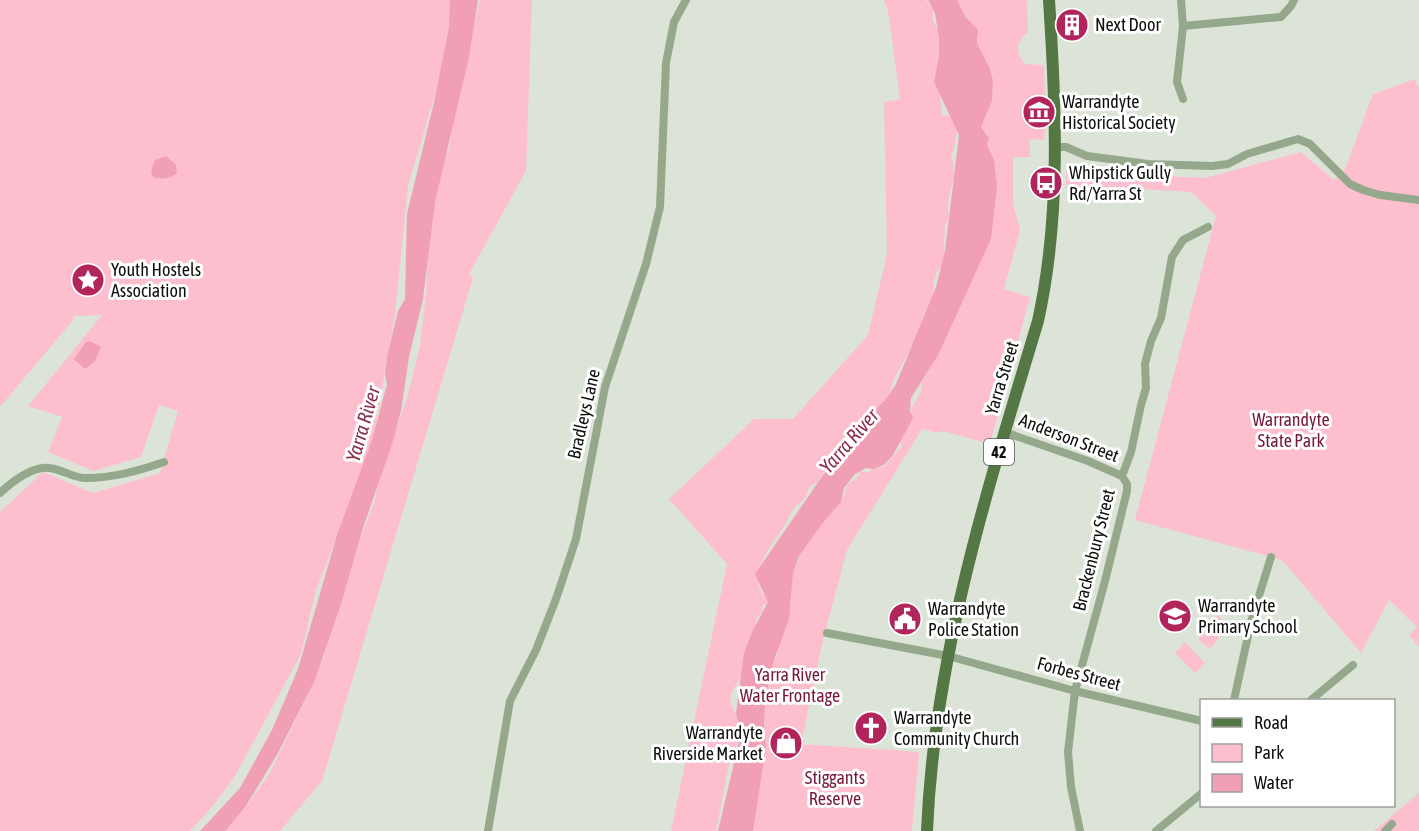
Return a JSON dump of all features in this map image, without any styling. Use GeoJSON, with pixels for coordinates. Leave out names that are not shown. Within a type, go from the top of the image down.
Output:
{"type":"FeatureCollection","features":[{"type":"Feature","properties":{"kind":"main road","name":"Yarra Street"},"geometry":{"type":"LineString","coordinates":[[927,831],[937,732],[948,656],[978,528],[1038,321],[1045,288],[1050,252],[1054,147],[1048,0]]}},
{"type":"Feature","properties":{"kind":"street","name":"Bradleys Lane"},"geometry":{"type":"LineString","coordinates":[[488,831],[510,700],[536,650],[576,539],[605,387],[646,264],[660,207],[666,63],[674,21],[686,0]]}},
{"type":"Feature","properties":{"kind":"street"},"geometry":{"type":"LineString","coordinates":[[1181,0],[1183,27],[1177,82],[1183,99]]}},
{"type":"Feature","properties":{"kind":"street"},"geometry":{"type":"LineString","coordinates":[[1183,27],[1281,17],[1294,0]]}},
{"type":"Feature","properties":{"kind":"street"},"geometry":{"type":"LineString","coordinates":[[1054,147],[1066,147],[1088,156],[1148,164],[1212,166],[1228,164],[1247,154],[1298,139],[1310,144],[1350,184],[1380,195],[1419,200]]}},
{"type":"Feature","properties":{"kind":"street","name":"Brackenbury Street"},"geometry":{"type":"LineString","coordinates":[[1080,831],[1071,787],[1068,752],[1075,691],[1127,490],[1127,484],[1122,476],[1131,452],[1146,388],[1145,364],[1151,341],[1161,318],[1172,257],[1183,240],[1208,227]]}},
{"type":"Feature","properties":{"kind":"street","name":"Anderson Street"},"geometry":{"type":"LineString","coordinates":[[1005,432],[1080,458],[1122,476]]}},
{"type":"Feature","properties":{"kind":"street"},"geometry":{"type":"LineString","coordinates":[[1,492],[33,470],[48,467],[82,478],[93,478],[133,472],[164,462]]}},
{"type":"Feature","properties":{"kind":"street"},"geometry":{"type":"LineString","coordinates":[[1234,699],[1251,622],[1271,557]]}},
{"type":"Feature","properties":{"kind":"street","name":"Forbes Street"},"geometry":{"type":"LineString","coordinates":[[827,633],[948,656],[1075,691],[1200,722]]}},
{"type":"Feature","properties":{"kind":"street"},"geometry":{"type":"LineString","coordinates":[[1312,699],[1353,665]]}},
{"type":"Feature","properties":{"kind":"street"},"geometry":{"type":"LineString","coordinates":[[1072,711],[1082,700],[1095,696]]}},
{"type":"Feature","properties":{"kind":"street"},"geometry":{"type":"LineString","coordinates":[[1156,831],[1200,795]]}},
{"type":"Feature","properties":{"kind":"street"},"geometry":{"type":"LineString","coordinates":[[1385,831],[1392,824]]}},
{"type":"Feature","properties":{"kind":"green space"},"geometry":{"type":"Polygon","coordinates":[[[0,0],[451,0],[450,43],[408,186],[395,314],[372,446],[316,590],[301,654],[235,776],[213,806],[190,831],[0,831],[0,512],[43,472],[93,493],[160,473],[178,411],[159,405],[141,457],[93,471],[48,452],[62,417],[28,406],[102,315],[71,316],[74,319],[0,407],[0,0]]]}},
{"type":"Feature","properties":{"kind":"green space"},"geometry":{"type":"Polygon","coordinates":[[[480,0],[532,0],[526,171],[469,274],[473,278],[322,781],[280,831],[224,831],[249,803],[271,771],[323,659],[353,558],[375,500],[379,478],[407,398],[420,346],[426,295],[430,214],[442,166],[450,145],[452,116],[480,0]]]}},
{"type":"Feature","properties":{"kind":"green space"},"geometry":{"type":"Polygon","coordinates":[[[884,0],[926,0],[933,9],[933,21],[944,42],[936,75],[942,94],[940,99],[942,115],[952,116],[958,129],[951,156],[954,173],[948,201],[949,218],[945,225],[946,261],[937,271],[933,296],[922,319],[921,329],[894,379],[889,396],[857,443],[830,465],[818,482],[809,487],[806,497],[793,510],[762,562],[759,570],[759,587],[770,601],[763,604],[762,612],[756,619],[758,633],[745,669],[731,694],[730,703],[737,717],[740,736],[729,765],[716,831],[671,831],[727,564],[669,499],[754,419],[793,419],[868,335],[887,254],[884,102],[900,99],[888,11],[884,0]]]}},
{"type":"Feature","properties":{"kind":"green space"},"geometry":{"type":"Polygon","coordinates":[[[957,0],[1027,0],[1028,32],[1019,43],[1019,56],[1025,64],[1044,65],[1045,104],[1033,104],[1033,119],[1046,119],[1044,140],[1030,139],[1030,157],[1013,157],[1013,204],[1020,230],[1004,289],[1030,297],[990,444],[943,431],[938,433],[922,429],[847,550],[823,640],[801,744],[919,752],[912,831],[744,831],[765,753],[764,698],[791,602],[790,573],[794,571],[799,559],[796,545],[835,509],[847,485],[858,477],[860,471],[868,473],[873,468],[884,467],[902,446],[899,441],[912,414],[911,408],[920,393],[921,383],[928,372],[988,141],[988,135],[981,127],[992,101],[993,79],[977,43],[978,37],[957,0]]]}},
{"type":"Feature","properties":{"kind":"green space","name":"Warrandyte State Park"},"geometry":{"type":"Polygon","coordinates":[[[1415,79],[1419,88],[1419,647],[1409,635],[1417,627],[1389,600],[1361,653],[1282,560],[1135,520],[1216,216],[1191,192],[1066,185],[1066,171],[1205,178],[1301,152],[1334,180],[1346,167],[1373,94],[1415,79]]]}},
{"type":"Feature","properties":{"kind":"green space"},"geometry":{"type":"Polygon","coordinates":[[[1216,615],[1229,624],[1210,649],[1198,640],[1216,615]]]}},
{"type":"Feature","properties":{"kind":"green space"},"geometry":{"type":"Polygon","coordinates":[[[1185,642],[1205,663],[1195,673],[1175,653],[1185,642]]]}},
{"type":"Feature","properties":{"kind":"green space"},"geometry":{"type":"Polygon","coordinates":[[[1419,793],[1419,831],[1374,831],[1419,793]]]}},
{"type":"Feature","properties":{"kind":"water"},"geometry":{"type":"Polygon","coordinates":[[[450,0],[478,0],[469,57],[435,202],[423,299],[393,441],[315,680],[278,753],[246,806],[225,831],[200,831],[240,788],[272,730],[298,669],[337,535],[372,440],[387,384],[385,374],[388,352],[398,311],[405,299],[407,214],[449,28],[450,0]]]}},
{"type":"Feature","properties":{"kind":"water"},"geometry":{"type":"Polygon","coordinates":[[[928,0],[957,0],[966,17],[978,30],[977,43],[993,80],[992,101],[981,127],[989,138],[987,145],[994,160],[997,186],[991,239],[938,355],[911,398],[910,410],[913,418],[893,455],[884,465],[873,469],[866,468],[855,474],[844,488],[841,502],[799,556],[793,573],[789,619],[773,663],[766,695],[764,722],[766,747],[753,831],[718,831],[738,746],[740,731],[736,713],[744,653],[768,602],[755,574],[821,478],[839,455],[860,436],[871,414],[887,398],[896,384],[936,287],[945,251],[959,135],[934,82],[939,56],[939,38],[935,13],[928,0]]]}},
{"type":"Feature","properties":{"kind":"water"},"geometry":{"type":"Polygon","coordinates":[[[166,156],[176,165],[177,173],[165,178],[153,177],[151,171],[155,160],[166,156]]]}},
{"type":"Feature","properties":{"kind":"water"},"geometry":{"type":"Polygon","coordinates":[[[90,341],[101,347],[95,361],[85,369],[74,359],[86,342],[90,341]]]}},
{"type":"Feature","properties":{"kind":"place","name":"Next Door"},"geometry":{"type":"Point","coordinates":[1072,25]}},
{"type":"Feature","properties":{"kind":"place","name":"Warrandyte Historical Society"},"geometry":{"type":"Point","coordinates":[1039,112]}},
{"type":"Feature","properties":{"kind":"place","name":"Whipstick Gully Rd/Yarra St"},"geometry":{"type":"Point","coordinates":[1046,183]}},
{"type":"Feature","properties":{"kind":"place","name":"Youth Hostels Association"},"geometry":{"type":"Point","coordinates":[88,280]}},
{"type":"Feature","properties":{"kind":"place","name":"Warrandyte Primary School"},"geometry":{"type":"Point","coordinates":[1175,616]}},
{"type":"Feature","properties":{"kind":"place","name":"Warrandyte Police Station"},"geometry":{"type":"Point","coordinates":[905,619]}},
{"type":"Feature","properties":{"kind":"place","name":"Warrandyte Community Church"},"geometry":{"type":"Point","coordinates":[871,728]}},
{"type":"Feature","properties":{"kind":"place","name":"Warrandyte Riverside Market"},"geometry":{"type":"Point","coordinates":[786,743]}},
{"type":"Feature","properties":{"kind":"water label","name":"Yarra River"},"geometry":{"type":"Point","coordinates":[363,424]}},
{"type":"Feature","properties":{"kind":"water label","name":"Yarra River"},"geometry":{"type":"Point","coordinates":[849,441]}},
{"type":"Feature","properties":{"kind":"park label","name":"Yarra River Water Frontage"},"geometry":{"type":"Point","coordinates":[790,685]}},
{"type":"Feature","properties":{"kind":"park label","name":"Stiggants Reserve"},"geometry":{"type":"Point","coordinates":[835,788]}}]}
